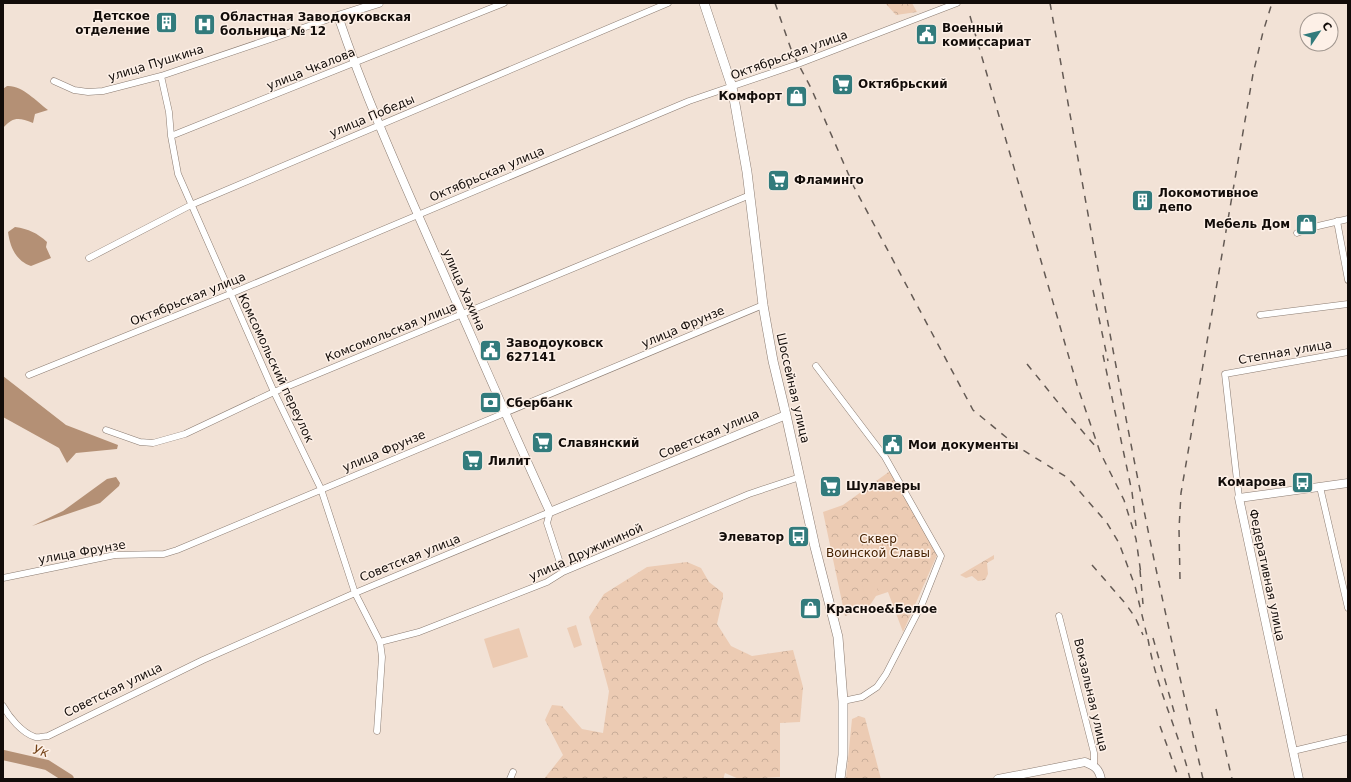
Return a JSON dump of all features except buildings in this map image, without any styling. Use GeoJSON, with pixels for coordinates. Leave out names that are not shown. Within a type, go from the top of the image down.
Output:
{"type":"FeatureCollection","features":[{"type":"Feature","properties":{"kind":"main road","name":"Шоссейная улица"},"geometry":{"type":"LineString","coordinates":[[704,3],[732,87],[742,139],[763,305],[773,361],[838,637],[843,701],[843,755],[840,779]]}},
{"type":"Feature","properties":{"kind":"street","name":"улица Пушкина"},"geometry":{"type":"LineString","coordinates":[[54,81],[74,90],[88,92],[103,91],[161,76],[338,16],[356,6],[379,3]]}},
{"type":"Feature","properties":{"kind":"street","name":"улица Чкалова"},"geometry":{"type":"LineString","coordinates":[[170,136],[504,3]]}},
{"type":"Feature","properties":{"kind":"street","name":"улица Победы"},"geometry":{"type":"LineString","coordinates":[[89,258],[191,205],[668,3]]}},
{"type":"Feature","properties":{"kind":"street","name":"Октябрьская улица"},"geometry":{"type":"LineString","coordinates":[[29,375],[230,294],[688,101],[798,64],[957,3]]}},
{"type":"Feature","properties":{"kind":"street","name":"улица Хахина"},"geometry":{"type":"LineString","coordinates":[[338,16],[354,63],[418,215],[504,413],[550,512],[547,523],[563,572]]}},
{"type":"Feature","properties":{"kind":"street","name":"Комсомольский переулок"},"geometry":{"type":"LineString","coordinates":[[161,76],[169,112],[170,136],[178,174],[274,392],[321,489],[355,593],[380,642]]}},
{"type":"Feature","properties":{"kind":"street","name":"Комсомольская улица"},"geometry":{"type":"LineString","coordinates":[[106,430],[140,442],[153,443],[186,434],[274,392],[750,195]]}},
{"type":"Feature","properties":{"kind":"street"},"geometry":{"type":"LineString","coordinates":[[1297,233],[1348,219]]}},
{"type":"Feature","properties":{"kind":"street"},"geometry":{"type":"LineString","coordinates":[[1337,221],[1348,280]]}},
{"type":"Feature","properties":{"kind":"street"},"geometry":{"type":"LineString","coordinates":[[1260,315],[1348,304]]}},
{"type":"Feature","properties":{"kind":"street","name":"улица Фрунзе"},"geometry":{"type":"LineString","coordinates":[[3,578],[115,555],[164,554],[177,550],[763,305]]}},
{"type":"Feature","properties":{"kind":"street","name":"Степная улица"},"geometry":{"type":"LineString","coordinates":[[1225,374],[1348,352]]}},
{"type":"Feature","properties":{"kind":"street"},"geometry":{"type":"LineString","coordinates":[[816,366],[885,457],[941,556],[922,604],[886,674],[877,687],[862,697],[843,701]]}},
{"type":"Feature","properties":{"kind":"street","name":"Федеративная улица"},"geometry":{"type":"LineString","coordinates":[[1225,374],[1238,498],[1299,779]]}},
{"type":"Feature","properties":{"kind":"street","name":"Советская улица"},"geometry":{"type":"LineString","coordinates":[[3,706],[24,731],[36,737],[48,736],[203,660],[355,593],[786,415]]}},
{"type":"Feature","properties":{"kind":"street","name":"улица Дружининой"},"geometry":{"type":"LineString","coordinates":[[380,642],[426,629],[547,582],[563,572],[749,494],[800,477]]}},
{"type":"Feature","properties":{"kind":"street"},"geometry":{"type":"LineString","coordinates":[[1238,498],[1348,483]]}},
{"type":"Feature","properties":{"kind":"street"},"geometry":{"type":"LineString","coordinates":[[1320,487],[1348,608]]}},
{"type":"Feature","properties":{"kind":"street","name":"Вокзальная улица"},"geometry":{"type":"LineString","coordinates":[[1059,616],[1094,752],[1094,766],[1099,772],[1101,779]]}},
{"type":"Feature","properties":{"kind":"street"},"geometry":{"type":"LineString","coordinates":[[377,731],[382,657],[380,642]]}},
{"type":"Feature","properties":{"kind":"street"},"geometry":{"type":"LineString","coordinates":[[1293,751],[1348,738]]}},
{"type":"Feature","properties":{"kind":"street"},"geometry":{"type":"LineString","coordinates":[[1002,779],[1085,762],[1094,766]]}},
{"type":"Feature","properties":{"kind":"street"},"geometry":{"type":"LineString","coordinates":[[510,779],[513,772]]}},
{"type":"Feature","properties":{"kind":"green space"},"geometry":{"type":"Polygon","coordinates":[[[885,3],[912,3],[917,12],[896,15],[885,3]]]}},
{"type":"Feature","properties":{"kind":"green space","name":"Сквер Воинской Славы"},"geometry":{"type":"Polygon","coordinates":[[[890,471],[937,555],[903,632],[888,592],[876,596],[868,608],[845,616],[823,512],[843,505],[890,471]]]}},
{"type":"Feature","properties":{"kind":"green space"},"geometry":{"type":"Polygon","coordinates":[[[994,555],[994,559],[987,563],[988,574],[985,580],[978,581],[972,576],[966,578],[960,575],[994,555]]]}},
{"type":"Feature","properties":{"kind":"green space"},"geometry":{"type":"Polygon","coordinates":[[[687,562],[701,568],[709,582],[723,593],[717,624],[731,646],[752,656],[793,650],[803,687],[800,722],[780,723],[780,777],[739,779],[725,773],[723,779],[544,779],[563,755],[545,720],[552,705],[562,706],[582,729],[603,733],[609,691],[589,617],[604,594],[647,567],[687,562]]]}},
{"type":"Feature","properties":{"kind":"green space"},"geometry":{"type":"Polygon","coordinates":[[[875,582],[878,591],[865,595],[862,585],[875,582]]]}},
{"type":"Feature","properties":{"kind":"green space"},"geometry":{"type":"Polygon","coordinates":[[[576,625],[582,645],[574,648],[567,628],[576,625]]]}},
{"type":"Feature","properties":{"kind":"green space"},"geometry":{"type":"Polygon","coordinates":[[[519,628],[528,657],[493,668],[484,639],[519,628]]]}},
{"type":"Feature","properties":{"kind":"green space"},"geometry":{"type":"Polygon","coordinates":[[[859,716],[865,718],[881,779],[846,779],[852,719],[859,716]]]}},
{"type":"Feature","properties":{"kind":"shaded area"},"geometry":{"type":"Polygon","coordinates":[[[7,86],[18,88],[34,98],[48,110],[35,114],[33,123],[17,119],[10,121],[3,128],[3,89],[7,86]]]}},
{"type":"Feature","properties":{"kind":"shaded area"},"geometry":{"type":"Polygon","coordinates":[[[15,227],[32,232],[47,242],[46,247],[51,258],[31,266],[21,261],[12,248],[9,238],[8,232],[15,227]]]}},
{"type":"Feature","properties":{"kind":"shaded area"},"geometry":{"type":"Polygon","coordinates":[[[3,376],[66,425],[118,445],[117,449],[76,453],[67,463],[59,448],[3,417],[3,376]]]}},
{"type":"Feature","properties":{"kind":"shaded area"},"geometry":{"type":"Polygon","coordinates":[[[116,477],[120,483],[119,486],[100,503],[32,526],[63,511],[107,479],[116,477]]]}},
{"type":"Feature","properties":{"kind":"waterway","name":"Ук"},"geometry":{"type":"LineString","coordinates":[[3,755],[47,765],[69,779]]}},
{"type":"Feature","properties":{"kind":"railway"},"geometry":{"type":"LineString","coordinates":[[775,3],[792,52],[811,88],[854,187],[973,410],[1018,447],[1068,478],[1107,523],[1119,543],[1135,586],[1149,644]]}},
{"type":"Feature","properties":{"kind":"railway"},"geometry":{"type":"LineString","coordinates":[[1050,3],[1106,314],[1142,500],[1203,779]]}},
{"type":"Feature","properties":{"kind":"railway"},"geometry":{"type":"LineString","coordinates":[[1180,579],[1179,529],[1181,493],[1253,74],[1272,3]]}},
{"type":"Feature","properties":{"kind":"railway"},"geometry":{"type":"LineString","coordinates":[[970,16],[1077,385],[1100,452],[1124,500],[1136,539],[1141,574]]}},
{"type":"Feature","properties":{"kind":"railway"},"geometry":{"type":"LineString","coordinates":[[1093,290],[1108,361]]}},
{"type":"Feature","properties":{"kind":"railway"},"geometry":{"type":"LineString","coordinates":[[1103,355],[1132,492],[1136,526]]}},
{"type":"Feature","properties":{"kind":"railway"},"geometry":{"type":"LineString","coordinates":[[1027,364],[1096,447]]}},
{"type":"Feature","properties":{"kind":"railway"},"geometry":{"type":"LineString","coordinates":[[1092,565],[1125,603],[1135,617],[1143,635]]}},
{"type":"Feature","properties":{"kind":"railway"},"geometry":{"type":"LineString","coordinates":[[1140,570],[1143,604]]}},
{"type":"Feature","properties":{"kind":"railway"},"geometry":{"type":"LineString","coordinates":[[1153,638],[1175,715]]}},
{"type":"Feature","properties":{"kind":"railway"},"geometry":{"type":"LineString","coordinates":[[1148,639],[1156,675],[1180,744],[1190,779]]}},
{"type":"Feature","properties":{"kind":"railway"},"geometry":{"type":"LineString","coordinates":[[1216,709],[1232,779]]}},
{"type":"Feature","properties":{"kind":"railway"},"geometry":{"type":"LineString","coordinates":[[1160,726],[1179,779]]}},
{"type":"Feature","properties":{"kind":"place","name":"Детское отделение"},"geometry":{"type":"Point","coordinates":[166,23]}},
{"type":"Feature","properties":{"kind":"place","name":"Областная Заводоуковская больница № 12"},"geometry":{"type":"Point","coordinates":[205,24]}},
{"type":"Feature","properties":{"kind":"place","name":"Военный комиссариат"},"geometry":{"type":"Point","coordinates":[926,35]}},
{"type":"Feature","properties":{"kind":"place","name":"Октябрьский"},"geometry":{"type":"Point","coordinates":[842,84]}},
{"type":"Feature","properties":{"kind":"place","name":"Комфорт"},"geometry":{"type":"Point","coordinates":[797,96]}},
{"type":"Feature","properties":{"kind":"place","name":"Фламинго"},"geometry":{"type":"Point","coordinates":[779,180]}},
{"type":"Feature","properties":{"kind":"place","name":"Локомотивное депо"},"geometry":{"type":"Point","coordinates":[1142,200]}},
{"type":"Feature","properties":{"kind":"place","name":"Мебель Дом"},"geometry":{"type":"Point","coordinates":[1306,224]}},
{"type":"Feature","properties":{"kind":"place","name":"Заводоуковск 627141"},"geometry":{"type":"Point","coordinates":[490,350]}},
{"type":"Feature","properties":{"kind":"place","name":"Сбербанк"},"geometry":{"type":"Point","coordinates":[490,403]}},
{"type":"Feature","properties":{"kind":"place","name":"Славянский"},"geometry":{"type":"Point","coordinates":[542,443]}},
{"type":"Feature","properties":{"kind":"place","name":"Мои документы"},"geometry":{"type":"Point","coordinates":[893,445]}},
{"type":"Feature","properties":{"kind":"place","name":"Лилит"},"geometry":{"type":"Point","coordinates":[473,461]}},
{"type":"Feature","properties":{"kind":"place","name":"Комарова"},"geometry":{"type":"Point","coordinates":[1302,482]}},
{"type":"Feature","properties":{"kind":"place","name":"Шулаверы"},"geometry":{"type":"Point","coordinates":[831,486]}},
{"type":"Feature","properties":{"kind":"place","name":"Элеватор"},"geometry":{"type":"Point","coordinates":[799,537]}},
{"type":"Feature","properties":{"kind":"place","name":"Красное&Белое"},"geometry":{"type":"Point","coordinates":[810,609]}}]}
